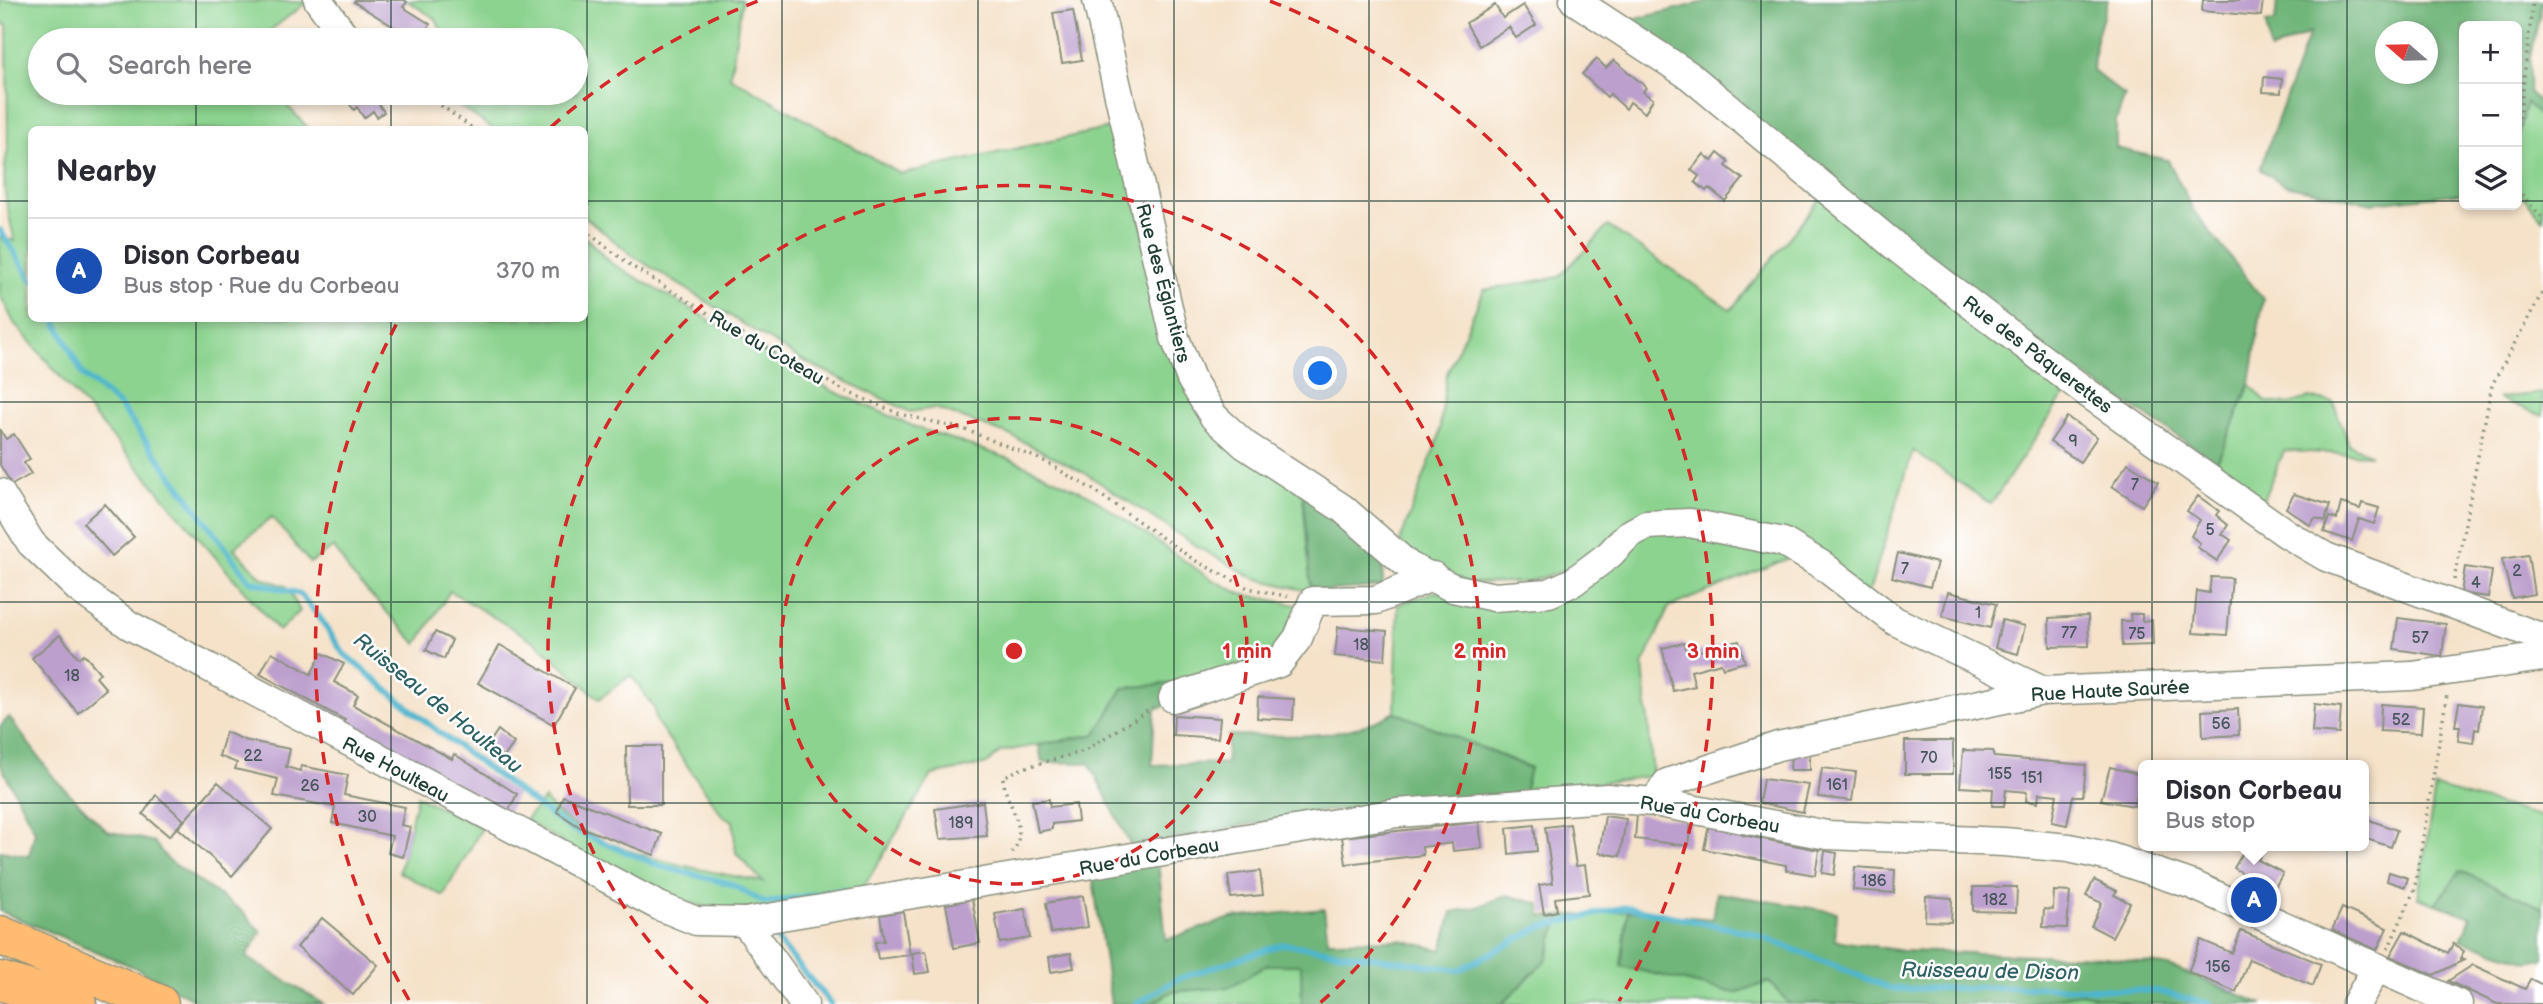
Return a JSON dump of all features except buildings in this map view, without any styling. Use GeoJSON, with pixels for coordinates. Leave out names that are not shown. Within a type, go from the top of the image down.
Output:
{"type":"FeatureCollection","features":[{"type":"Feature","properties":{"kind":"highway"},"geometry":{"type":"LineString","coordinates":[[0,935],[159,1004]]}},
{"type":"Feature","properties":{"kind":"highway"},"geometry":{"type":"LineString","coordinates":[[0,981],[78,1004]]}},
{"type":"Feature","properties":{"kind":"street"},"geometry":{"type":"LineString","coordinates":[[318,0],[339,28]]}},
{"type":"Feature","properties":{"kind":"street","name":"Rue des Églantiers"},"geometry":{"type":"LineString","coordinates":[[1097,0],[1175,338],[1191,379],[1214,417],[1245,445],[1342,508],[1409,566],[1453,588],[1494,597],[1549,593],[1573,582],[1610,554],[1628,535],[1646,525],[1690,523],[1783,542],[1822,565],[1895,621],[2043,691]]}},
{"type":"Feature","properties":{"kind":"street","name":"Rue des Pâquerettes"},"geometry":{"type":"LineString","coordinates":[[1574,0],[1690,76],[1901,251],[2086,392],[2257,513],[2326,557],[2449,606],[2543,639]]}},
{"type":"Feature","properties":{"kind":"street","name":"Rue Houlteau"},"geometry":{"type":"LineString","coordinates":[[0,493],[31,543],[79,589],[153,639],[659,906],[696,921],[745,922],[937,889]]}},
{"type":"Feature","properties":{"kind":"street"},"geometry":{"type":"LineString","coordinates":[[1173,698],[1279,663],[1298,638],[1313,601],[1376,600],[1433,576]]}},
{"type":"Feature","properties":{"kind":"street","name":"Rue Haute Saurée"},"geometry":{"type":"LineString","coordinates":[[1654,802],[1667,783],[1779,746],[2043,691],[2412,676],[2543,657]]}},
{"type":"Feature","properties":{"kind":"street","name":"Rue du Corbeau"},"geometry":{"type":"LineString","coordinates":[[937,889],[1397,813],[1607,798],[1654,802],[1827,835],[2004,842],[2079,850],[2193,885],[2459,1004]]}},
{"type":"Feature","properties":{"kind":"street"},"geometry":{"type":"LineString","coordinates":[[745,922],[804,1004]]}},
{"type":"Feature","properties":{"kind":"street"},"geometry":{"type":"LineString","coordinates":[[2356,1004],[2377,967]]}},
{"type":"Feature","properties":{"kind":"path"},"geometry":{"type":"LineString","coordinates":[[2522,96],[2533,0]]}},
{"type":"Feature","properties":{"kind":"path"},"geometry":{"type":"LineString","coordinates":[[441,105],[469,126]]}},
{"type":"Feature","properties":{"kind":"path"},"geometry":{"type":"LineString","coordinates":[[2522,195],[2543,219]]}},
{"type":"Feature","properties":{"kind":"path","name":"Rue du Coteau"},"geometry":{"type":"LineString","coordinates":[[588,233],[667,288],[748,338],[845,391],[900,414],[966,430],[1042,460],[1092,489],[1194,560],[1248,588],[1313,601]]}},
{"type":"Feature","properties":{"kind":"path"},"geometry":{"type":"LineString","coordinates":[[2449,606],[2492,385],[2543,290]]}},
{"type":"Feature","properties":{"kind":"path"},"geometry":{"type":"LineString","coordinates":[[2377,967],[2414,891],[2438,733],[2452,669]]}},
{"type":"Feature","properties":{"kind":"path"},"geometry":{"type":"LineString","coordinates":[[992,881],[1017,846],[1019,831],[1014,810],[1003,790],[1003,777],[1023,768],[1084,751],[1143,712],[1173,698]]}},
{"type":"Feature","properties":{"kind":"green space"},"geometry":{"type":"Polygon","coordinates":[[[0,0],[307,2],[273,28],[28,28],[28,105],[287,105],[306,126],[28,126],[28,322],[588,322],[588,240],[611,263],[833,391],[915,427],[1016,461],[1089,495],[1211,579],[1241,594],[1302,606],[1287,647],[1175,689],[1096,734],[1000,752],[987,764],[932,775],[858,896],[780,908],[735,910],[678,900],[625,878],[525,820],[544,799],[563,817],[587,833],[615,845],[676,864],[763,882],[736,853],[733,821],[722,815],[656,721],[654,708],[631,675],[599,699],[537,643],[450,591],[417,644],[350,573],[334,547],[310,563],[272,517],[234,548],[262,578],[286,586],[300,611],[279,631],[14,323],[0,295],[0,237],[15,241],[5,184],[8,150],[7,25],[0,23],[0,0]]]}},
{"type":"Feature","properties":{"kind":"green space"},"geometry":{"type":"Polygon","coordinates":[[[406,0],[742,0],[730,77],[901,174],[1119,126],[1170,349],[1303,495],[1311,592],[1254,578],[1201,549],[1085,473],[1012,436],[935,408],[910,412],[800,359],[633,256],[588,219],[588,126],[489,126],[458,105],[588,105],[588,28],[440,28],[436,19],[406,0]]]}},
{"type":"Feature","properties":{"kind":"green space"},"geometry":{"type":"Polygon","coordinates":[[[1713,0],[2108,0],[2095,43],[2093,71],[2125,96],[2116,121],[2116,148],[2168,160],[2193,210],[2263,299],[2250,384],[2217,462],[2062,361],[1623,22],[1713,0]]]}},
{"type":"Feature","properties":{"kind":"green space"},"geometry":{"type":"Polygon","coordinates":[[[2277,0],[2543,0],[2530,57],[2529,92],[2543,106],[2543,120],[2526,102],[2522,119],[2522,21],[2459,21],[2459,194],[2373,203],[2284,185],[2260,169],[2309,33],[2270,51],[2266,23],[2275,22],[2277,0]]]}},
{"type":"Feature","properties":{"kind":"green space"},"geometry":{"type":"Polygon","coordinates":[[[2526,102],[2543,120],[2543,219],[2522,196],[2522,119],[2526,102]]]}},
{"type":"Feature","properties":{"kind":"green space"},"geometry":{"type":"Polygon","coordinates":[[[1825,193],[2067,391],[1991,504],[1913,451],[1868,595],[1801,540],[1656,513],[1576,567],[1527,582],[1470,583],[1416,561],[1400,541],[1439,436],[1446,376],[1484,290],[1559,277],[1608,226],[1731,310],[1825,193]]]}},
{"type":"Feature","properties":{"kind":"green space"},"geometry":{"type":"Polygon","coordinates":[[[2250,384],[2266,402],[2289,404],[2308,398],[2333,402],[2349,444],[2371,455],[2284,451],[2263,500],[2217,462],[2250,384]]]}},
{"type":"Feature","properties":{"kind":"green space"},"geometry":{"type":"Polygon","coordinates":[[[2543,393],[2543,416],[2498,398],[2543,393]]]}},
{"type":"Feature","properties":{"kind":"green space"},"geometry":{"type":"Polygon","coordinates":[[[1303,495],[1382,552],[1383,586],[1311,592],[1303,495]]]}},
{"type":"Feature","properties":{"kind":"green space"},"geometry":{"type":"Polygon","coordinates":[[[1682,527],[1799,554],[1669,607],[1643,665],[1653,776],[1524,793],[1530,767],[1395,712],[1398,605],[1434,592],[1525,601],[1641,532],[1682,527]]]}},
{"type":"Feature","properties":{"kind":"green space"},"geometry":{"type":"Polygon","coordinates":[[[1174,683],[1178,701],[1155,709],[1152,765],[1226,763],[1228,735],[1314,735],[1355,728],[1395,712],[1530,768],[1524,793],[1317,812],[1131,846],[1089,763],[1042,762],[1039,745],[1096,734],[1123,688],[1174,683]]]}},
{"type":"Feature","properties":{"kind":"green space"},"geometry":{"type":"Polygon","coordinates":[[[9,717],[55,779],[107,831],[154,842],[168,860],[242,911],[261,932],[246,957],[324,1004],[202,1004],[136,968],[0,911],[0,851],[29,856],[35,831],[0,764],[0,727],[9,717]]]}},
{"type":"Feature","properties":{"kind":"green space"},"geometry":{"type":"Polygon","coordinates":[[[2435,787],[2543,817],[2543,908],[2460,871],[2436,904],[2418,898],[2435,787]]]}},
{"type":"Feature","properties":{"kind":"green space"},"geometry":{"type":"Polygon","coordinates":[[[417,796],[482,828],[443,896],[399,872],[417,796]]]}},
{"type":"Feature","properties":{"kind":"green space"},"geometry":{"type":"Polygon","coordinates":[[[1158,861],[1166,940],[1231,918],[1324,909],[1328,941],[1401,940],[1442,950],[1452,912],[1478,907],[1507,895],[1540,904],[1541,916],[1560,916],[1547,959],[1502,1004],[1302,1004],[1301,965],[1267,965],[1229,987],[1171,992],[1151,1004],[1111,1004],[1092,872],[1158,861]]]}},
{"type":"Feature","properties":{"kind":"green space"},"geometry":{"type":"Polygon","coordinates":[[[2460,871],[2543,908],[2543,959],[2529,962],[2461,940],[2471,917],[2436,904],[2460,871]]]}},
{"type":"Feature","properties":{"kind":"green space"},"geometry":{"type":"Polygon","coordinates":[[[1717,893],[1837,912],[1835,940],[1903,951],[2106,957],[2169,966],[2263,1004],[2133,1004],[2080,993],[2021,1004],[1790,1004],[1769,982],[1735,993],[1621,966],[1628,911],[1713,919],[1717,893]]]}},
{"type":"Feature","properties":{"kind":"green space"},"geometry":{"type":"Polygon","coordinates":[[[1628,911],[1621,966],[1735,993],[1769,982],[1790,1004],[1502,1004],[1547,959],[1560,916],[1628,911]]]}},
{"type":"Feature","properties":{"kind":"green space"},"geometry":{"type":"Polygon","coordinates":[[[1267,965],[1301,965],[1302,1004],[1151,1004],[1171,992],[1229,987],[1267,965]]]}},
{"type":"Feature","properties":{"kind":"green space"},"geometry":{"type":"Polygon","coordinates":[[[2080,993],[2133,1004],[2021,1004],[2080,993]]]}},
{"type":"Feature","properties":{"kind":"waterway","name":"Ruisseau de Houlteau"},"geometry":{"type":"LineString","coordinates":[[0,230],[28,274]]}},
{"type":"Feature","properties":{"kind":"waterway","name":"Ruisseau de Houlteau"},"geometry":{"type":"LineString","coordinates":[[56,322],[83,375],[120,406],[250,581],[300,594],[343,653],[436,730],[542,809],[571,829],[660,866],[731,884],[765,903],[844,890]]}},
{"type":"Feature","properties":{"kind":"waterway","name":"Ruisseau de Dison"},"geometry":{"type":"LineString","coordinates":[[1136,1004],[1178,979],[1283,944],[1459,970],[1541,927],[1626,907],[1753,933],[1892,989],[2033,987],[2156,991],[2210,1004]]}},
{"type":"Feature","properties":{"kind":"waterway","name":"Ruisseau de Houlteau"},"geometry":{"type":"LineString","coordinates":[[777,940],[831,1004]]}},
{"type":"Feature","properties":{"kind":"place","name":"Dison Corbeau"},"geometry":{"type":"Point","coordinates":[2254,900]}}]}
